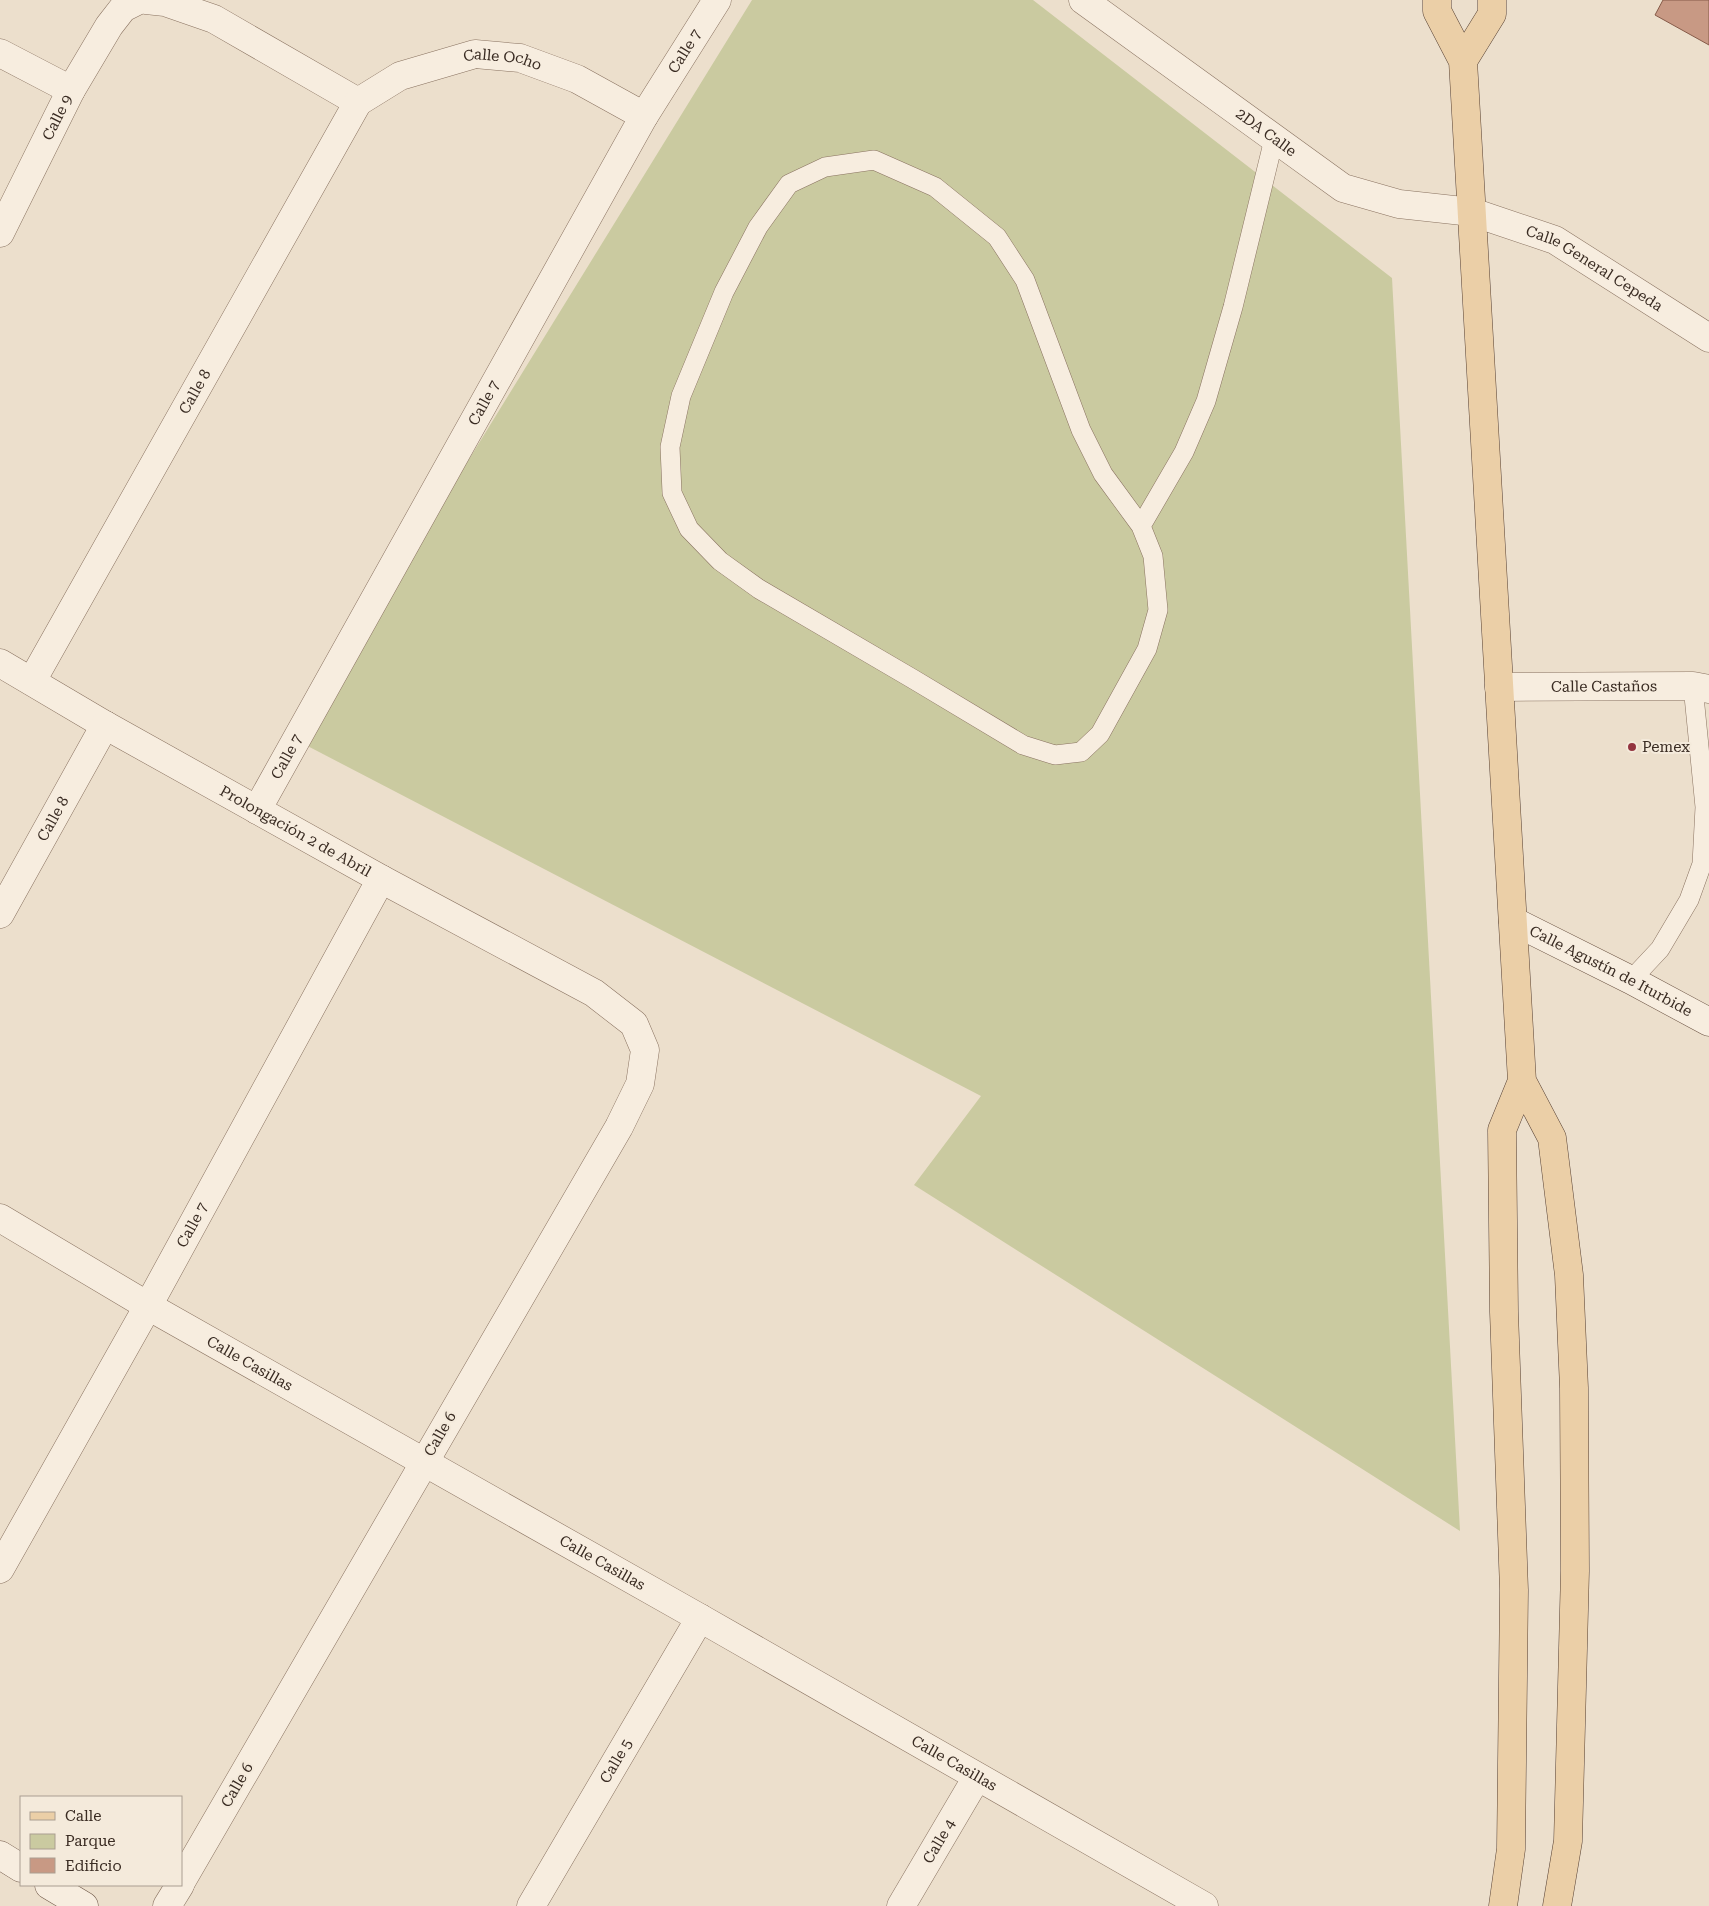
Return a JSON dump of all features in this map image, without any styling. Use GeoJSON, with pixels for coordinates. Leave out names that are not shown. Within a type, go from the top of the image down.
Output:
{"type":"FeatureCollection","features":[{"type":"Feature","properties":{"kind":"main road"},"geometry":{"type":"LineString","coordinates":[[1437,0],[1437,11],[1463,61],[1522,1081],[1552,1138],[1569,1274],[1574,1388],[1575,1571],[1568,1841],[1557,1906]]}},
{"type":"Feature","properties":{"kind":"main road"},"geometry":{"type":"LineString","coordinates":[[1463,61],[1492,14],[1492,0]]}},
{"type":"Feature","properties":{"kind":"main road"},"geometry":{"type":"LineString","coordinates":[[1504,1896],[1510,1850],[1514,1590],[1504,1312],[1502,1130],[1522,1081]]}},
{"type":"Feature","properties":{"kind":"street","name":"Calle 7"},"geometry":{"type":"LineString","coordinates":[[257,810],[644,116],[717,0]]}},
{"type":"Feature","properties":{"kind":"street","name":"2DA Calle"},"geometry":{"type":"LineString","coordinates":[[1083,0],[1343,188],[1399,204],[1472,212]]}},
{"type":"Feature","properties":{"kind":"street","name":"Calle 9"},"geometry":{"type":"LineString","coordinates":[[0,233],[71,90],[109,26],[136,2]]}},
{"type":"Feature","properties":{"kind":"street"},"geometry":{"type":"LineString","coordinates":[[136,2],[165,2],[214,20],[358,102]]}},
{"type":"Feature","properties":{"kind":"street"},"geometry":{"type":"LineString","coordinates":[[0,53],[71,90]]}},
{"type":"Feature","properties":{"kind":"street","name":"Calle Ocho"},"geometry":{"type":"LineString","coordinates":[[358,102],[400,76],[475,54],[520,58],[577,78],[644,116]]}},
{"type":"Feature","properties":{"kind":"street","name":"Calle 8"},"geometry":{"type":"LineString","coordinates":[[32,681],[358,102]]}},
{"type":"Feature","properties":{"kind":"street","name":"Calle General Cepeda"},"geometry":{"type":"LineString","coordinates":[[1472,212],[1554,240],[1709,338]]}},
{"type":"Feature","properties":{"kind":"street","name":"Prolongación 2 de Abril"},"geometry":{"type":"LineString","coordinates":[[0,663],[105,725],[381,879],[594,993]]}},
{"type":"Feature","properties":{"kind":"street","name":"Calle Castaños"},"geometry":{"type":"LineString","coordinates":[[1499,687],[1701,688]]}},
{"type":"Feature","properties":{"kind":"street","name":"Calle 8"},"geometry":{"type":"LineString","coordinates":[[0,914],[105,725]]}},
{"type":"Feature","properties":{"kind":"street","name":"Calle 7"},"geometry":{"type":"LineString","coordinates":[[0,1569],[148,1306],[381,879]]}},
{"type":"Feature","properties":{"kind":"street","name":"Calle Agustín de Iturbide"},"geometry":{"type":"LineString","coordinates":[[1513,921],[1631,980],[1709,1022]]}},
{"type":"Feature","properties":{"kind":"street","name":"Calle 6"},"geometry":{"type":"LineString","coordinates":[[182,1880],[618,1127],[640,1084],[645,1050],[634,1024],[594,993]]}},
{"type":"Feature","properties":{"kind":"street","name":"Calle Casillas"},"geometry":{"type":"LineString","coordinates":[[0,1218],[148,1306],[1204,1906]]}},
{"type":"Feature","properties":{"kind":"street","name":"Calle 5"},"geometry":{"type":"LineString","coordinates":[[531,1906],[700,1618]]}},
{"type":"Feature","properties":{"kind":"street","name":"Calle 4"},"geometry":{"type":"LineString","coordinates":[[901,1906],[977,1777]]}},
{"type":"Feature","properties":{"kind":"street"},"geometry":{"type":"LineString","coordinates":[[0,1855],[20,1867]]}},
{"type":"Feature","properties":{"kind":"street"},"geometry":{"type":"LineString","coordinates":[[51,1886],[84,1906]]}},
{"type":"Feature","properties":{"kind":"street","name":"Calle 6"},"geometry":{"type":"LineString","coordinates":[[168,1906],[178,1886]]}},
{"type":"Feature","properties":{"kind":"lane"},"geometry":{"type":"LineString","coordinates":[[1141,526],[1184,452],[1206,401],[1233,307],[1274,139]]}},
{"type":"Feature","properties":{"kind":"lane"},"geometry":{"type":"LineString","coordinates":[[874,160],[935,187],[997,237],[1025,280],[1086,439],[1104,474],[1141,526],[1153,556],[1158,610],[1147,649],[1100,734],[1081,752],[1055,755],[1023,745],[759,589],[720,562],[690,529],[672,493],[670,447],[681,396],[724,292],[758,227],[790,184],[825,167],[874,160]]}},
{"type":"Feature","properties":{"kind":"lane"},"geometry":{"type":"LineString","coordinates":[[1631,980],[1660,949],[1688,900],[1702,864],[1705,807],[1701,688]]}},
{"type":"Feature","properties":{"kind":"lane"},"geometry":{"type":"LineString","coordinates":[[1486,1906],[1504,1896]]}},
{"type":"Feature","properties":{"kind":"green space"},"geometry":{"type":"Polygon","coordinates":[[[752,0],[1033,0],[1392,278],[1460,1531],[914,1185],[981,1096],[296,740],[752,0]]]}},
{"type":"Feature","properties":{"kind":"building"},"geometry":{"type":"Polygon","coordinates":[[[1663,0],[1709,0],[1709,45],[1655,15],[1663,0]]]}},
{"type":"Feature","properties":{"kind":"place","name":"Pemex"},"geometry":{"type":"Point","coordinates":[1632,747]}}]}
